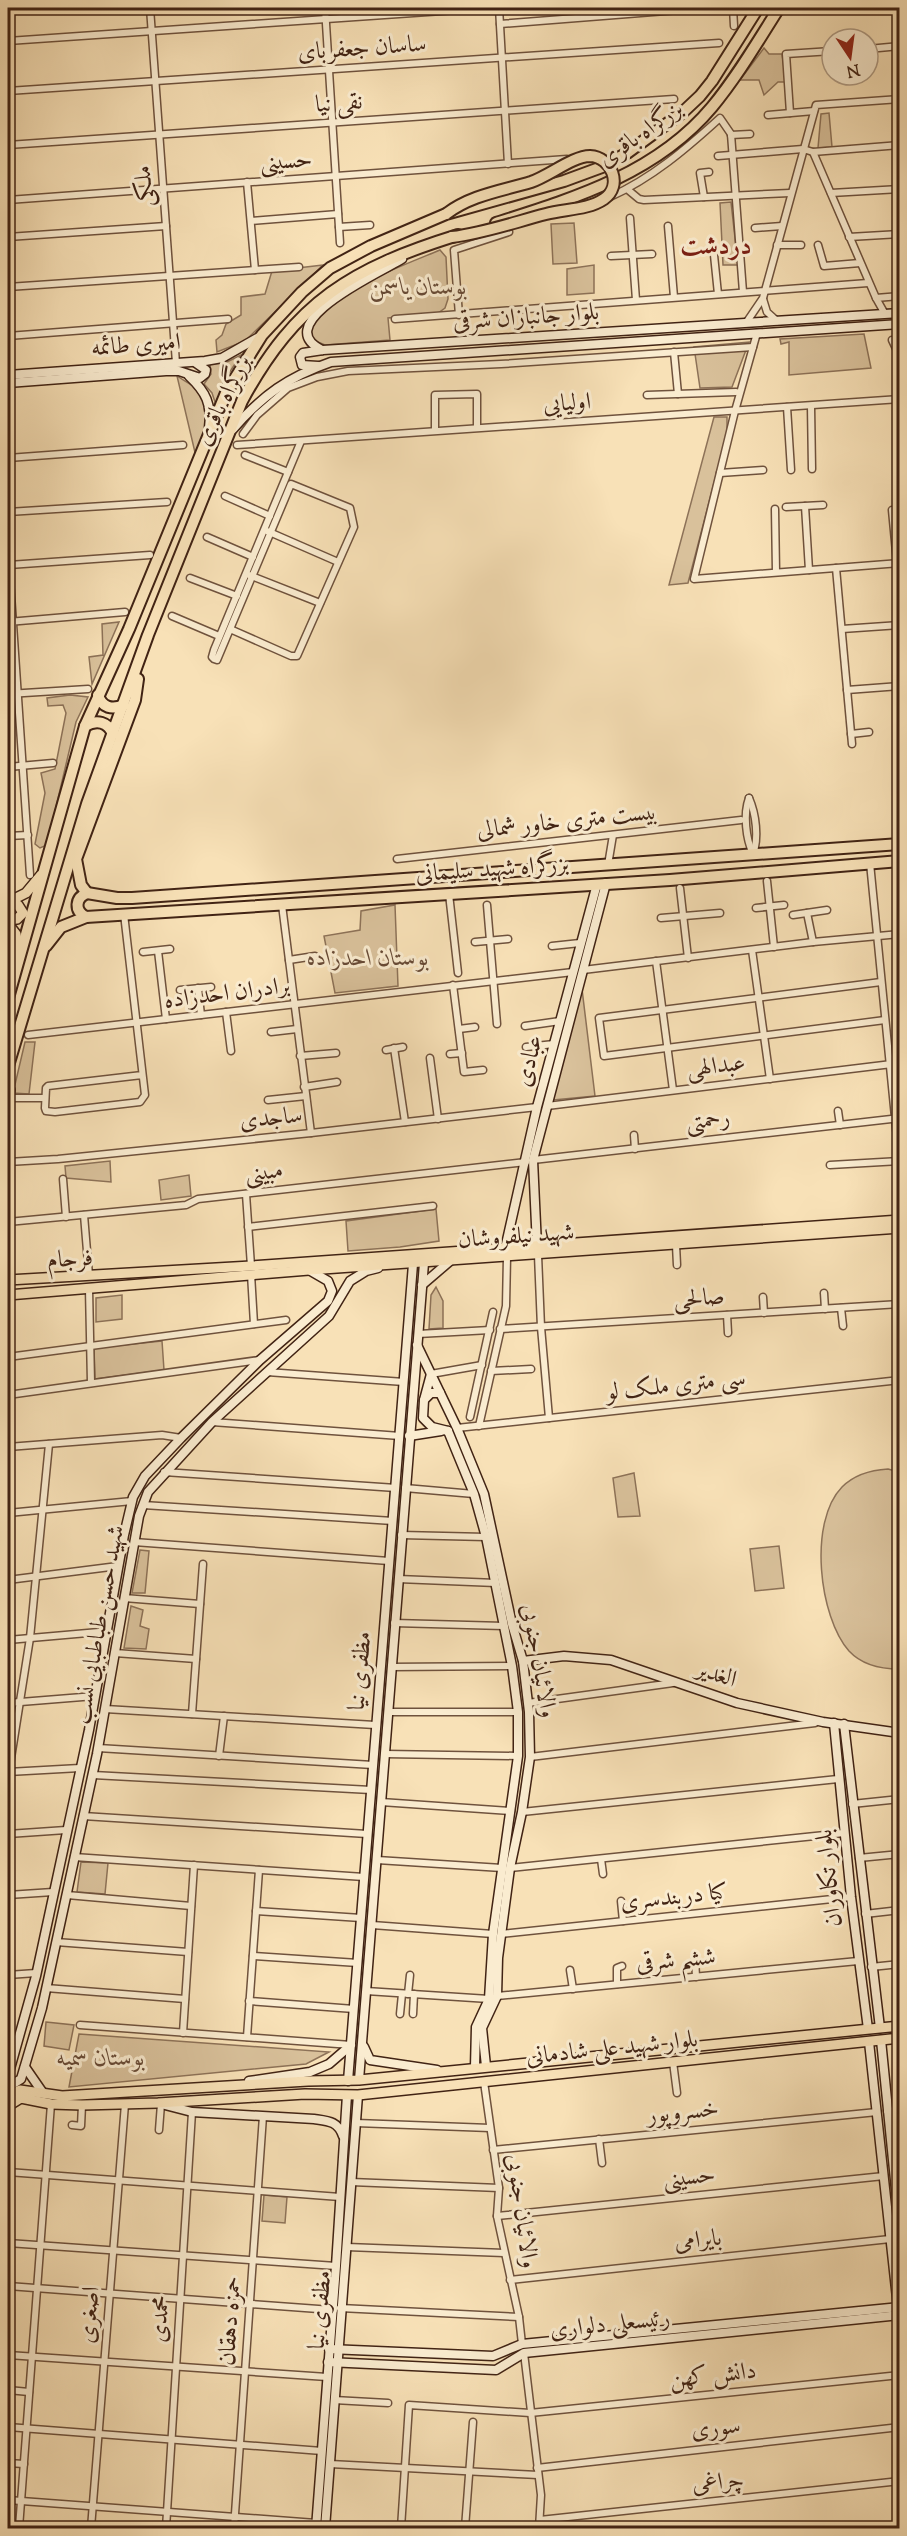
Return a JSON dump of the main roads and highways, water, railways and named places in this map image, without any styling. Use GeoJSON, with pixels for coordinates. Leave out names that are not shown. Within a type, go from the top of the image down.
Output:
{"type":"FeatureCollection","features":[{"type":"Feature","properties":{"kind":"highway","name":"بزرگراه باقری"},"geometry":{"type":"LineString","coordinates":[[20,956],[93,692],[129,629],[226,393],[262,335],[296,297],[330,268],[371,246],[446,214],[564,181],[602,167],[635,148],[683,112],[700,96],[758,8]]}},
{"type":"Feature","properties":{"kind":"highway","name":"بزرگراه باقری"},"geometry":{"type":"LineString","coordinates":[[8,1066],[87,804],[144,646],[242,401],[257,372],[296,322],[329,293],[378,263],[597,189],[630,172],[674,143],[711,109],[725,91],[778,8]]}},
{"type":"Feature","properties":{"kind":"highway"},"geometry":{"type":"LineString","coordinates":[[446,214],[468,200],[533,181],[586,156],[601,159],[609,165],[613,173],[613,184],[609,195],[596,203],[488,231],[452,237]]}},
{"type":"Feature","properties":{"kind":"highway"},"geometry":{"type":"LineString","coordinates":[[86,917],[80,913],[77,905],[80,897],[87,893],[77,873],[76,858],[135,699],[144,646]]}},
{"type":"Feature","properties":{"kind":"highway"},"geometry":{"type":"LineString","coordinates":[[93,692],[105,706],[111,708],[124,705]]}},
{"type":"Feature","properties":{"kind":"highway"},"geometry":{"type":"LineString","coordinates":[[85,726],[96,721],[101,722],[111,729],[113,734]]}},
{"type":"Feature","properties":{"kind":"highway","name":"بزرگراه شهید سلیمانی"},"geometry":{"type":"LineString","coordinates":[[87,893],[132,898],[900,844]]}},
{"type":"Feature","properties":{"kind":"highway"},"geometry":{"type":"LineString","coordinates":[[702,858],[698,866],[704,877]]}},
{"type":"Feature","properties":{"kind":"highway"},"geometry":{"type":"LineString","coordinates":[[670,880],[674,877],[677,868],[671,860]]}},
{"type":"Feature","properties":{"kind":"highway","name":"بزرگراه شهید سلیمانی"},"geometry":{"type":"LineString","coordinates":[[40,956],[61,927],[86,917],[670,880],[900,861]]}},
{"type":"Feature","properties":{"kind":"highway"},"geometry":{"type":"LineString","coordinates":[[8,998],[20,956]]}},
{"type":"Feature","properties":{"kind":"main road"},"geometry":{"type":"LineString","coordinates":[[323,350],[310,339],[308,329],[312,317],[358,282],[420,247]]}},
{"type":"Feature","properties":{"kind":"main road","name":"بلوار جانبازان شرقی"},"geometry":{"type":"LineString","coordinates":[[323,350],[900,313]]}},
{"type":"Feature","properties":{"kind":"main road","name":"بلوار جانبازان شرقی"},"geometry":{"type":"LineString","coordinates":[[229,433],[272,389],[323,365],[341,362],[900,324]]}},
{"type":"Feature","properties":{"kind":"main road","name":"امیری طائمه"},"geometry":{"type":"LineString","coordinates":[[8,375],[222,358],[262,335]]}},
{"type":"Feature","properties":{"kind":"main road"},"geometry":{"type":"LineString","coordinates":[[323,350],[307,351],[300,357],[303,364],[307,366],[323,365]]}},
{"type":"Feature","properties":{"kind":"main road"},"geometry":{"type":"LineString","coordinates":[[186,374],[200,378],[205,374],[206,370],[203,365],[193,362]]}},
{"type":"Feature","properties":{"kind":"main road","name":"امیری طائمه"},"geometry":{"type":"LineString","coordinates":[[8,383],[166,371],[186,374],[201,387],[208,399],[211,413],[206,443]]}},
{"type":"Feature","properties":{"kind":"main road"},"geometry":{"type":"LineString","coordinates":[[8,904],[26,893],[36,883],[46,865]]}},
{"type":"Feature","properties":{"kind":"main road","name":"عبادی"},"geometry":{"type":"LineString","coordinates":[[506,1253],[542,1106],[554,1044],[580,943],[601,884]]}},
{"type":"Feature","properties":{"kind":"main road","name":"عبادی"},"geometry":{"type":"LineString","coordinates":[[542,1106],[583,970],[601,884]]}},
{"type":"Feature","properties":{"kind":"main road"},"geometry":{"type":"LineString","coordinates":[[8,904],[18,905],[23,913],[17,919],[8,922],[16,934],[20,956]]}},
{"type":"Feature","properties":{"kind":"main road"},"geometry":{"type":"LineString","coordinates":[[573,972],[583,970]]}},
{"type":"Feature","properties":{"kind":"main road"},"geometry":{"type":"LineString","coordinates":[[8,1086],[11,1099]]}},
{"type":"Feature","properties":{"kind":"main road","name":"عبادی"},"geometry":{"type":"LineString","coordinates":[[529,1161],[537,1251]]}},
{"type":"Feature","properties":{"kind":"main road","name":"شهید نیلفروشان"},"geometry":{"type":"LineString","coordinates":[[135,1284],[251,1270],[537,1251],[900,1220]]}},
{"type":"Feature","properties":{"kind":"main road","name":"شهید نیلفروشان"},"geometry":{"type":"LineString","coordinates":[[537,1251],[676,1245],[900,1228]]}},
{"type":"Feature","properties":{"kind":"main road","name":"شهید نیلفروشان"},"geometry":{"type":"LineString","coordinates":[[425,1258],[450,1261],[506,1253]]}},
{"type":"Feature","properties":{"kind":"main road","name":"مظفری نیا"},"geometry":{"type":"LineString","coordinates":[[348,2081],[389,1561],[417,1345],[425,1258]]}},
{"type":"Feature","properties":{"kind":"main road","name":"شهید نیلفروشان"},"geometry":{"type":"LineString","coordinates":[[8,1281],[135,1272],[309,1270],[393,1265],[414,1259]]}},
{"type":"Feature","properties":{"kind":"main road","name":"مظفری نیا"},"geometry":{"type":"LineString","coordinates":[[405,1436],[404,1382],[414,1259]]}},
{"type":"Feature","properties":{"kind":"main road"},"geometry":{"type":"LineString","coordinates":[[422,1285],[450,1261]]}},
{"type":"Feature","properties":{"kind":"main road","name":"شهید حسن طباطبایی نسب"},"geometry":{"type":"LineString","coordinates":[[26,2067],[46,1988],[93,1775],[134,1542],[148,1492],[212,1422],[329,1316],[350,1281],[366,1271],[393,1265]]}},
{"type":"Feature","properties":{"kind":"main road","name":"شهید حسن طباطبایی نسب"},"geometry":{"type":"LineString","coordinates":[[8,2078],[11,2055],[36,1973],[95,1696],[132,1501],[145,1476],[180,1438],[260,1360],[323,1307],[331,1296],[331,1285],[309,1270]]}},
{"type":"Feature","properties":{"kind":"main road","name":"فرجام"},"geometry":{"type":"LineString","coordinates":[[8,1290],[122,1280],[135,1272]]}},
{"type":"Feature","properties":{"kind":"main road","name":"فرجام"},"geometry":{"type":"LineString","coordinates":[[8,1281],[122,1280],[135,1284]]}},
{"type":"Feature","properties":{"kind":"main road"},"geometry":{"type":"LineString","coordinates":[[8,1297],[89,1291],[135,1284]]}},
{"type":"Feature","properties":{"kind":"main road"},"geometry":{"type":"LineString","coordinates":[[409,1315],[417,1312],[419,1316]]}},
{"type":"Feature","properties":{"kind":"main road"},"geometry":{"type":"LineString","coordinates":[[290,1335],[296,1335],[300,1342]]}},
{"type":"Feature","properties":{"kind":"main road","name":"والائیان جنوبی"},"geometry":{"type":"LineString","coordinates":[[417,1345],[457,1428],[479,1494],[523,1664],[530,1725],[530,1757],[522,1812],[506,1868]]}},
{"type":"Feature","properties":{"kind":"main road"},"geometry":{"type":"LineString","coordinates":[[431,1374],[424,1400],[423,1418],[432,1426],[448,1431]]}},
{"type":"Feature","properties":{"kind":"main road"},"geometry":{"type":"LineString","coordinates":[[424,1400],[431,1393],[440,1393]]}},
{"type":"Feature","properties":{"kind":"main road"},"geometry":{"type":"LineString","coordinates":[[405,1436],[448,1431]]}},
{"type":"Feature","properties":{"kind":"main road","name":"والائیان جنوبی"},"geometry":{"type":"LineString","coordinates":[[448,1431],[479,1494],[512,1666],[518,1712],[518,1756],[497,1934],[493,1998],[482,2028],[486,2066]]}},
{"type":"Feature","properties":{"kind":"main road","name":"مظفری نیا"},"geometry":{"type":"LineString","coordinates":[[359,2080],[398,1579],[401,1535],[400,1488]]}},
{"type":"Feature","properties":{"kind":"main road","name":"الغدیر"},"geometry":{"type":"LineString","coordinates":[[512,1666],[564,1656],[611,1660],[737,1703],[823,1722],[900,1733]]}},
{"type":"Feature","properties":{"kind":"main road","name":"بلوار تکاوران"},"geometry":{"type":"LineString","coordinates":[[838,1723],[838,1779],[858,1961],[868,2029]]}},
{"type":"Feature","properties":{"kind":"main road","name":"بلوار تکاوران"},"geometry":{"type":"LineString","coordinates":[[838,1723],[852,1804],[880,2028]]}},
{"type":"Feature","properties":{"kind":"main road"},"geometry":{"type":"LineString","coordinates":[[375,1725],[387,1728]]}},
{"type":"Feature","properties":{"kind":"main road"},"geometry":{"type":"LineString","coordinates":[[511,1811],[522,1812]]}},
{"type":"Feature","properties":{"kind":"main road","name":"والائیان جنوبی"},"geometry":{"type":"LineString","coordinates":[[475,2067],[476,2027],[493,1998]]}},
{"type":"Feature","properties":{"kind":"main road"},"geometry":{"type":"LineString","coordinates":[[900,2026],[880,2028],[884,2176],[900,2326]]}},
{"type":"Feature","properties":{"kind":"main road","name":"بلوار شهید علی شادمانی"},"geometry":{"type":"LineString","coordinates":[[8,2096],[20,2090],[62,2096],[308,2081],[348,2081],[880,2028]]}},
{"type":"Feature","properties":{"kind":"main road"},"geometry":{"type":"LineString","coordinates":[[868,2029],[882,2111],[895,2147],[900,2230]]}},
{"type":"Feature","properties":{"kind":"main road"},"geometry":{"type":"LineString","coordinates":[[881,2040],[900,2038]]}},
{"type":"Feature","properties":{"kind":"main road","name":"بلوار شهید علی شادمانی"},"geometry":{"type":"LineString","coordinates":[[8,2106],[21,2098],[51,2104],[82,2105],[159,2104],[305,2094],[358,2095],[881,2040]]}},
{"type":"Feature","properties":{"kind":"main road"},"geometry":{"type":"LineString","coordinates":[[362,2041],[365,2054],[370,2060],[440,2071]]}},
{"type":"Feature","properties":{"kind":"main road"},"geometry":{"type":"LineString","coordinates":[[206,2088],[310,2072],[329,2064],[351,2045]]}},
{"type":"Feature","properties":{"kind":"main road"},"geometry":{"type":"LineString","coordinates":[[8,2078],[11,2083],[18,2083],[26,2067]]}},
{"type":"Feature","properties":{"kind":"main road"},"geometry":{"type":"LineString","coordinates":[[26,2067],[43,2093]]}},
{"type":"Feature","properties":{"kind":"main road"},"geometry":{"type":"LineString","coordinates":[[358,2095],[359,2080]]}},
{"type":"Feature","properties":{"kind":"main road"},"geometry":{"type":"LineString","coordinates":[[305,2094],[316,2091],[320,2087],[317,2083],[308,2081]]}},
{"type":"Feature","properties":{"kind":"main road"},"geometry":{"type":"LineString","coordinates":[[347,2095],[348,2081]]}},
{"type":"Feature","properties":{"kind":"main road","name":"مظفری نیا"},"geometry":{"type":"LineString","coordinates":[[326,2528],[334,2400],[332,2363],[336,2266],[347,2095]]}},
{"type":"Feature","properties":{"kind":"main road","name":"مظفری نیا"},"geometry":{"type":"LineString","coordinates":[[336,2309],[346,2247],[358,2095]]}},
{"type":"Feature","properties":{"kind":"main road"},"geometry":{"type":"LineString","coordinates":[[159,2104],[192,2112],[314,2119],[334,2123],[340,2127],[344,2139]]}},
{"type":"Feature","properties":{"kind":"main road","name":"رئیسعلی دلواری"},"geometry":{"type":"LineString","coordinates":[[333,2349],[493,2356],[523,2349],[899,2311]]}},
{"type":"Feature","properties":{"kind":"main road","name":"رئیسعلی دلواری"},"geometry":{"type":"LineString","coordinates":[[332,2363],[496,2370],[523,2349]]}},
{"type":"Feature","properties":{"kind":"main road","name":"مظفری نیا"},"geometry":{"type":"LineString","coordinates":[[316,2526],[327,2377],[332,2363]]}},
{"type":"Feature","properties":{"kind":"district","name":"دردشت"},"geometry":{"type":"Point","coordinates":[716,247]}},
{"type":"Feature","properties":{"kind":"park label","name":"بوستان یاسمن"},"geometry":{"type":"Point","coordinates":[418,288]}},
{"type":"Feature","properties":{"kind":"park label","name":"بوستان احدزاده"},"geometry":{"type":"Point","coordinates":[368,959]}},
{"type":"Feature","properties":{"kind":"park label","name":"بوستان سمیه"},"geometry":{"type":"Point","coordinates":[101,2059]}}]}
